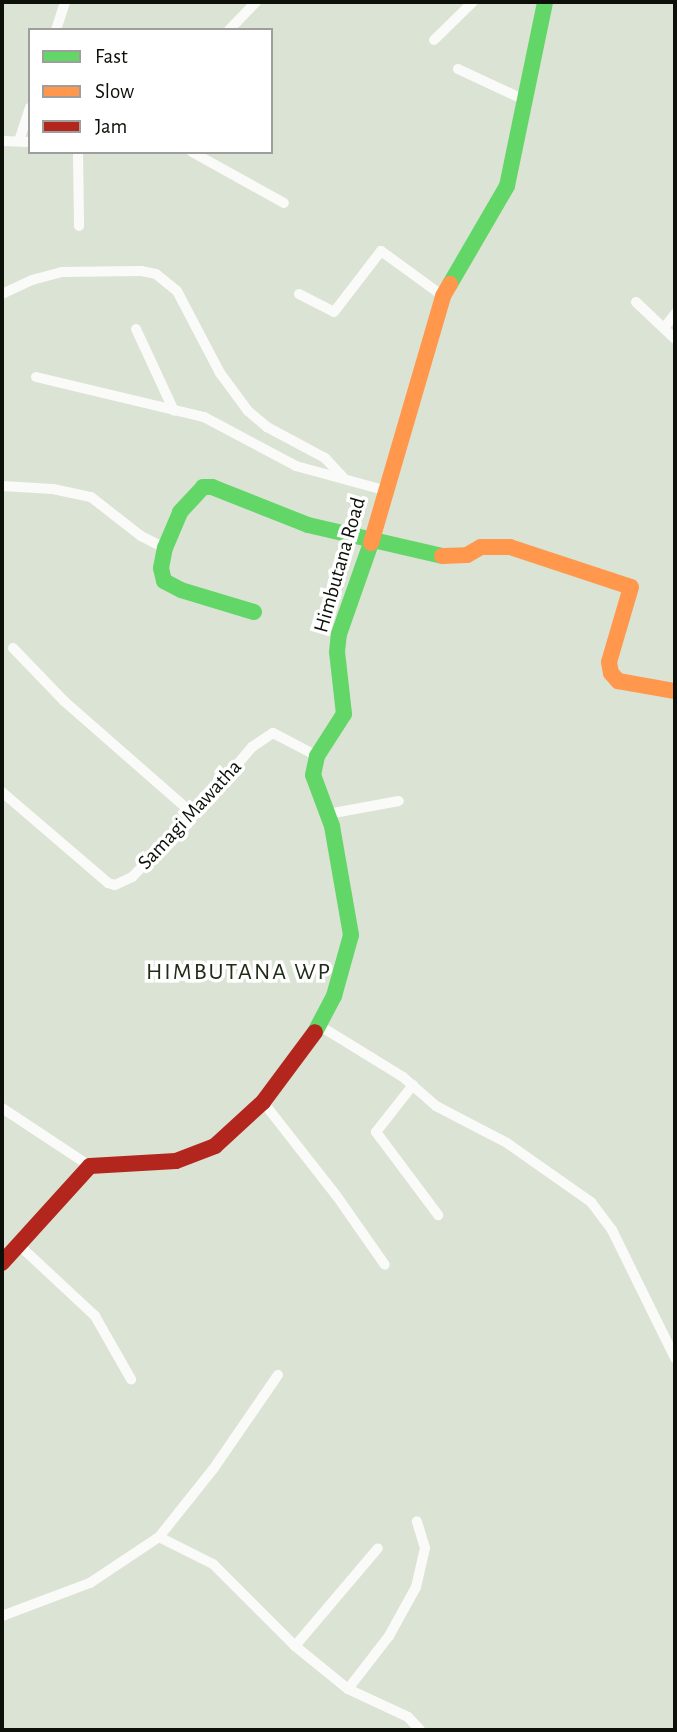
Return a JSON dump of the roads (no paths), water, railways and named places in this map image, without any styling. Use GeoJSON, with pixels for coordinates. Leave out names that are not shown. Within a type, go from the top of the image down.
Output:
{"type":"FeatureCollection","features":[{"type":"Feature","properties":{"kind":"street"},"geometry":{"type":"LineString","coordinates":[[57,28],[65,2]]}},
{"type":"Feature","properties":{"kind":"street"},"geometry":{"type":"LineString","coordinates":[[231,28],[256,2]]}},
{"type":"Feature","properties":{"kind":"street"},"geometry":{"type":"LineString","coordinates":[[435,40],[473,2]]}},
{"type":"Feature","properties":{"kind":"street","name":"Himbutana Road"},"geometry":{"type":"LineString","coordinates":[[317,756],[344,714],[337,652],[339,634],[373,538],[384,490],[443,296],[507,186],[527,101],[545,2]]}},
{"type":"Feature","properties":{"kind":"street"},"geometry":{"type":"LineString","coordinates":[[458,69],[527,101]]}},
{"type":"Feature","properties":{"kind":"street"},"geometry":{"type":"LineString","coordinates":[[2,141],[24,142],[28,119]]}},
{"type":"Feature","properties":{"kind":"street"},"geometry":{"type":"LineString","coordinates":[[78,154],[79,226]]}},
{"type":"Feature","properties":{"kind":"street"},"geometry":{"type":"LineString","coordinates":[[196,154],[284,203]]}},
{"type":"Feature","properties":{"kind":"street"},"geometry":{"type":"LineString","coordinates":[[299,294],[334,313],[381,251],[443,296]]}},
{"type":"Feature","properties":{"kind":"street"},"geometry":{"type":"LineString","coordinates":[[2,295],[32,280],[61,272],[141,271],[156,274],[177,291],[220,373],[248,411],[267,427],[325,458],[343,477]]}},
{"type":"Feature","properties":{"kind":"street"},"geometry":{"type":"LineString","coordinates":[[636,302],[675,339]]}},
{"type":"Feature","properties":{"kind":"street"},"geometry":{"type":"LineString","coordinates":[[664,328],[675,314]]}},
{"type":"Feature","properties":{"kind":"street"},"geometry":{"type":"LineString","coordinates":[[136,329],[174,411]]}},
{"type":"Feature","properties":{"kind":"street"},"geometry":{"type":"LineString","coordinates":[[36,377],[204,417],[296,466],[384,490]]}},
{"type":"Feature","properties":{"kind":"street"},"geometry":{"type":"LineString","coordinates":[[2,486],[53,489],[91,497],[141,536],[164,548]]}},
{"type":"Feature","properties":{"kind":"street"},"geometry":{"type":"LineString","coordinates":[[254,612],[181,590],[164,581],[161,568],[164,548],[180,512],[203,487],[212,487],[308,525],[373,538],[436,556],[467,555],[481,547],[510,547],[631,587],[609,662],[611,673],[618,681],[675,691]]}},
{"type":"Feature","properties":{"kind":"street"},"geometry":{"type":"LineString","coordinates":[[13,648],[64,701],[194,815]]}},
{"type":"Feature","properties":{"kind":"street","name":"Samagi Mawatha"},"geometry":{"type":"LineString","coordinates":[[2,792],[108,883],[115,885],[132,877],[194,815],[252,747],[273,733],[317,756]]}},
{"type":"Feature","properties":{"kind":"street"},"geometry":{"type":"LineString","coordinates":[[2,1108],[90,1166],[176,1161],[215,1146],[263,1102],[320,1026],[334,996],[351,935],[328,814],[313,775],[317,756]]}},
{"type":"Feature","properties":{"kind":"street"},"geometry":{"type":"LineString","coordinates":[[328,814],[398,801]]}},
{"type":"Feature","properties":{"kind":"street"},"geometry":{"type":"LineString","coordinates":[[320,1026],[413,1085],[436,1107],[507,1143],[591,1202],[612,1230],[675,1359]]}},
{"type":"Feature","properties":{"kind":"street"},"geometry":{"type":"LineString","coordinates":[[413,1085],[376,1132],[438,1215]]}},
{"type":"Feature","properties":{"kind":"street"},"geometry":{"type":"LineString","coordinates":[[263,1102],[336,1195],[385,1265]]}},
{"type":"Feature","properties":{"kind":"street"},"geometry":{"type":"LineString","coordinates":[[2,1263],[20,1246],[67,1188],[90,1166]]}},
{"type":"Feature","properties":{"kind":"street"},"geometry":{"type":"LineString","coordinates":[[20,1246],[96,1316],[131,1379]]}},
{"type":"Feature","properties":{"kind":"street"},"geometry":{"type":"LineString","coordinates":[[2,1616],[90,1583],[159,1538],[214,1468],[278,1375]]}},
{"type":"Feature","properties":{"kind":"street"},"geometry":{"type":"LineString","coordinates":[[348,1689],[389,1636],[415,1587],[425,1548],[417,1521]]}},
{"type":"Feature","properties":{"kind":"street"},"geometry":{"type":"LineString","coordinates":[[159,1538],[213,1564],[295,1646],[348,1689],[408,1717],[420,1730]]}},
{"type":"Feature","properties":{"kind":"street"},"geometry":{"type":"LineString","coordinates":[[295,1646],[378,1548]]}},
{"type":"Feature","properties":{"kind":"district","name":"HIMBUTANA WP"},"geometry":{"type":"Point","coordinates":[239,973]}}]}
